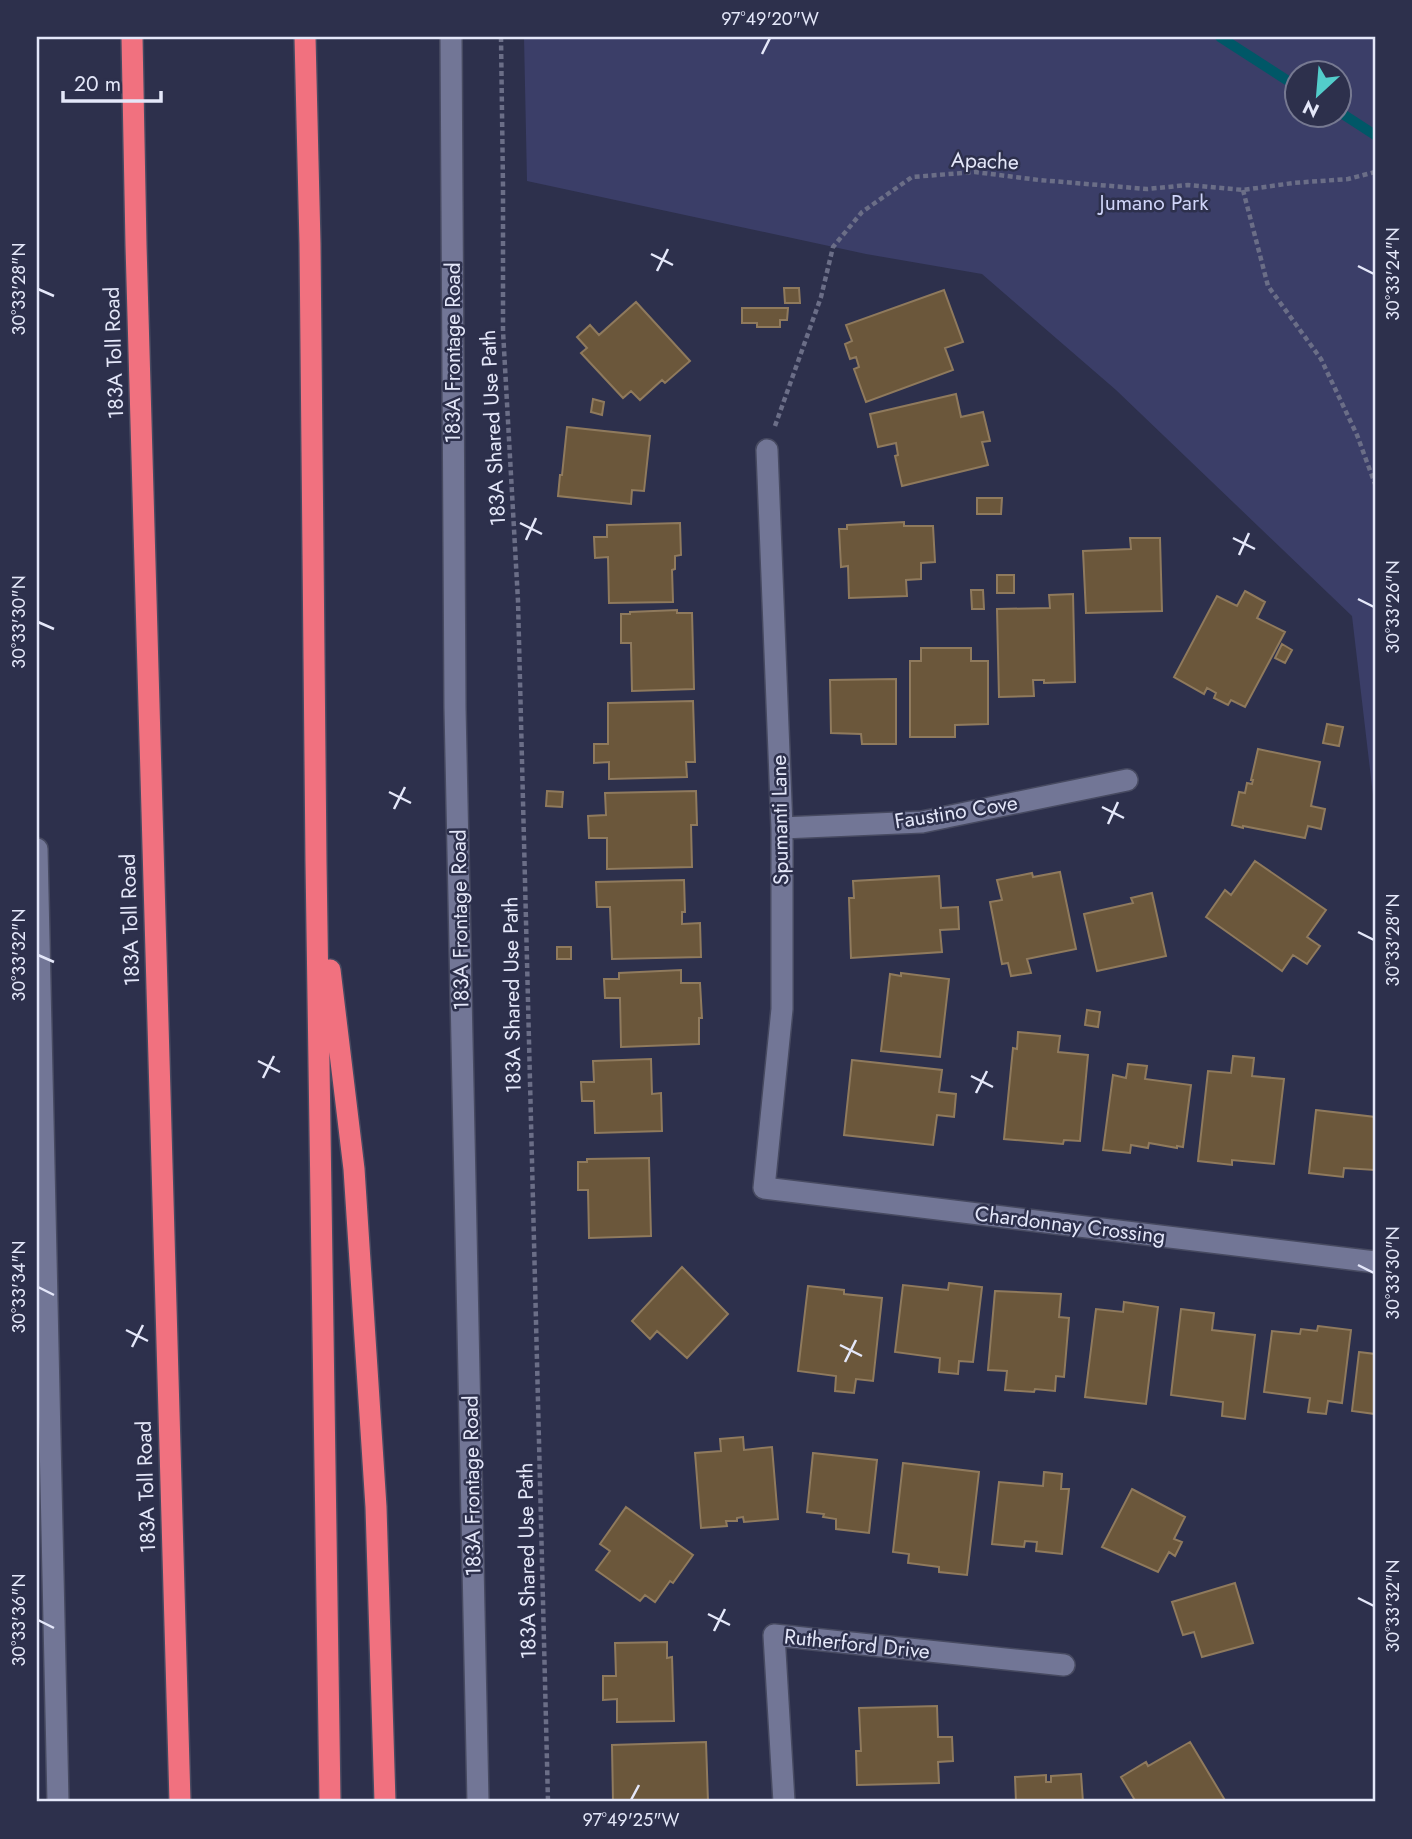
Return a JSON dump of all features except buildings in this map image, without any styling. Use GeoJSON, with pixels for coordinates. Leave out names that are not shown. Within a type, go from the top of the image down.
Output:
{"type":"FeatureCollection","features":[{"type":"Feature","properties":{"kind":"highway","name":"183A Toll Road"},"geometry":{"type":"LineString","coordinates":[[132,37],[180,1802]]}},
{"type":"Feature","properties":{"kind":"highway"},"geometry":{"type":"LineString","coordinates":[[305,37],[330,1802]]}},
{"type":"Feature","properties":{"kind":"highway"},"geometry":{"type":"LineString","coordinates":[[316,862],[354,1169],[376,1507],[385,1802]]}},
{"type":"Feature","properties":{"kind":"main road","name":"183A Frontage Road"},"geometry":{"type":"LineString","coordinates":[[451,37],[455,708],[478,1802]]}},
{"type":"Feature","properties":{"kind":"main road","name":"Spumanti Lane"},"geometry":{"type":"LineString","coordinates":[[764,1188],[782,1009],[782,828],[767,450]]}},
{"type":"Feature","properties":{"kind":"main road","name":"Faustino Cove"},"geometry":{"type":"LineString","coordinates":[[782,828],[922,822],[1127,780]]}},
{"type":"Feature","properties":{"kind":"main road"},"geometry":{"type":"LineString","coordinates":[[37,849],[40,1120],[58,1802]]}},
{"type":"Feature","properties":{"kind":"main road","name":"Chardonnay Crossing"},"geometry":{"type":"LineString","coordinates":[[764,1188],[1375,1262]]}},
{"type":"Feature","properties":{"kind":"main road","name":"Rutherford Drive"},"geometry":{"type":"LineString","coordinates":[[784,1802],[774,1635],[1064,1665]]}},
{"type":"Feature","properties":{"kind":"path","name":"183A Shared Use Path"},"geometry":{"type":"LineString","coordinates":[[501,37],[503,331],[518,601],[548,1802]]}},
{"type":"Feature","properties":{"kind":"path","name":"Apache"},"geometry":{"type":"LineString","coordinates":[[767,450],[821,297],[833,247],[862,212],[912,177],[975,172],[1147,189],[1188,185],[1243,190],[1293,183],[1348,180],[1375,172]]}},
{"type":"Feature","properties":{"kind":"path"},"geometry":{"type":"LineString","coordinates":[[1243,190],[1268,286],[1321,359],[1357,435],[1375,484]]}},
{"type":"Feature","properties":{"kind":"green space","name":"Jumano Park"},"geometry":{"type":"Polygon","coordinates":[[[524,37],[1375,37],[1375,812],[1352,616],[1116,390],[982,274],[866,254],[527,181],[524,37]]]}},
{"type":"Feature","properties":{"kind":"waterway"},"geometry":{"type":"LineString","coordinates":[[1220,37],[1282,77]]}},
{"type":"Feature","properties":{"kind":"waterway"},"geometry":{"type":"LineString","coordinates":[[1352,120],[1375,135]]}}]}
